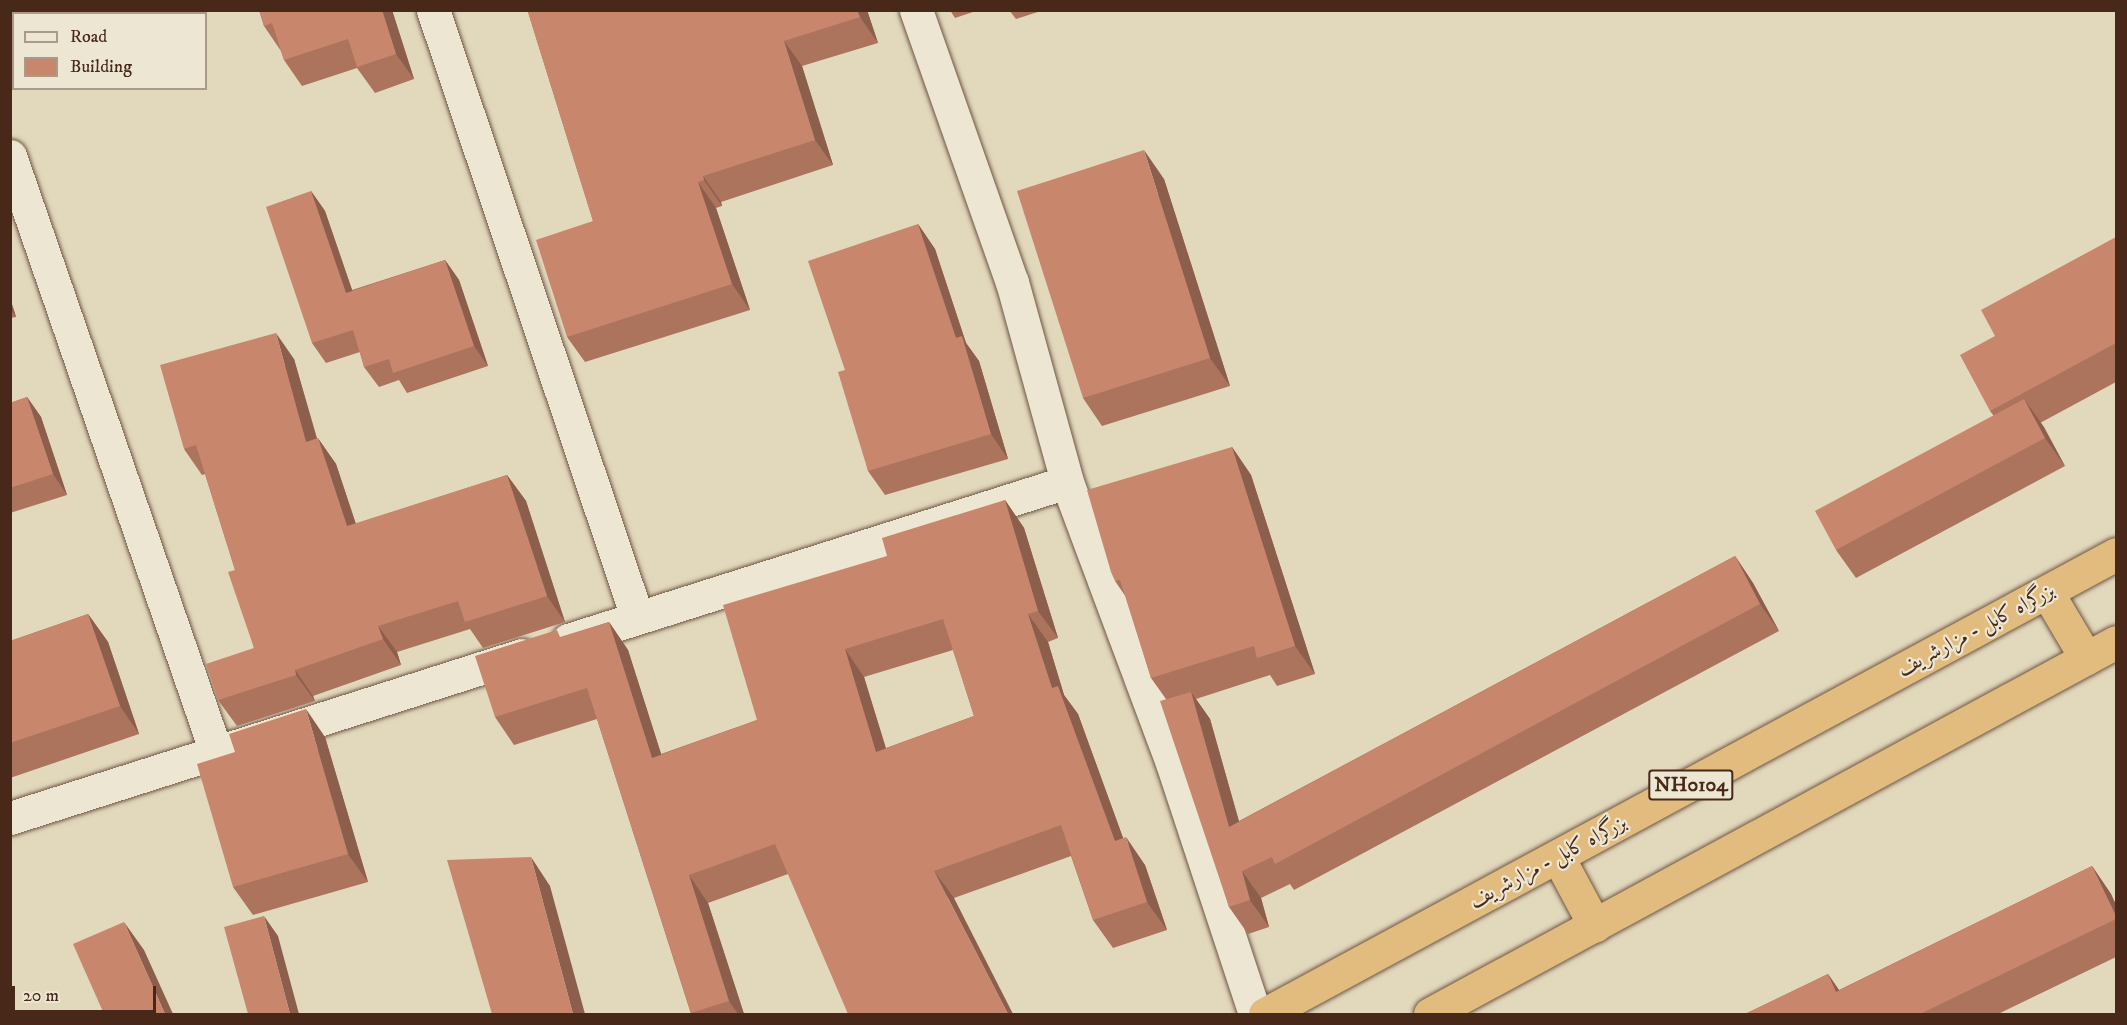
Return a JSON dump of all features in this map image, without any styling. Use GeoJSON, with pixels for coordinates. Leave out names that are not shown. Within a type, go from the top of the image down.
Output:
{"type":"FeatureCollection","features":[{"type":"Feature","properties":{"kind":"highway","name":"بزرگراه کابل - مزارشریف"},"geometry":{"type":"LineString","coordinates":[[1265,1014],[2116,554]]}},
{"type":"Feature","properties":{"kind":"highway"},"geometry":{"type":"LineString","coordinates":[[2047,592],[2086,658]]}},
{"type":"Feature","properties":{"kind":"highway"},"geometry":{"type":"LineString","coordinates":[[1430,1014],[2116,642]]}},
{"type":"Feature","properties":{"kind":"highway"},"geometry":{"type":"LineString","coordinates":[[1558,857],[1595,926]]}},
{"type":"Feature","properties":{"kind":"street"},"geometry":{"type":"LineString","coordinates":[[433,10],[637,617]]}},
{"type":"Feature","properties":{"kind":"street"},"geometry":{"type":"LineString","coordinates":[[916,10],[1012,282],[1067,482],[1172,762],[1255,1014]]}},
{"type":"Feature","properties":{"kind":"street"},"geometry":{"type":"LineString","coordinates":[[10,156],[218,755]]}},
{"type":"Feature","properties":{"kind":"street"},"geometry":{"type":"LineString","coordinates":[[10,818],[218,755],[637,617],[1067,482]]}},
{"type":"Feature","properties":{"kind":"building"},"geometry":{"type":"Polygon","coordinates":[[[259,10],[382,10],[396,54],[357,67],[348,39],[284,60],[272,23],[264,26],[259,10]]]}},
{"type":"Feature","properties":{"kind":"building"},"geometry":{"type":"Polygon","coordinates":[[[533,10],[857,10],[860,17],[784,41],[815,140],[703,176],[704,180],[698,182],[732,284],[567,337],[536,240],[593,221],[528,12],[533,10]]]}},
{"type":"Feature","properties":{"kind":"building"},"geometry":{"type":"Polygon","coordinates":[[[1144,150],[1210,358],[1083,398],[1017,191],[1144,150]]]}},
{"type":"Feature","properties":{"kind":"building"},"geometry":{"type":"Polygon","coordinates":[[[311,191],[346,293],[445,260],[474,346],[393,373],[389,359],[364,367],[353,330],[312,343],[266,207],[311,191]]]}},
{"type":"Feature","properties":{"kind":"building"},"geometry":{"type":"Polygon","coordinates":[[[918,224],[956,338],[962,336],[991,434],[868,471],[838,372],[845,370],[808,261],[918,224]]]}},
{"type":"Feature","properties":{"kind":"building"},"geometry":{"type":"Polygon","coordinates":[[[2116,237],[2116,343],[1990,411],[1960,355],[1995,336],[1981,310],[2116,237]]]}},
{"type":"Feature","properties":{"kind":"building"},"geometry":{"type":"Polygon","coordinates":[[[276,333],[306,442],[318,438],[347,526],[507,475],[547,596],[465,622],[458,601],[378,626],[383,639],[295,670],[296,675],[218,700],[206,664],[254,648],[228,572],[235,570],[196,445],[184,449],[160,365],[276,333]]]}},
{"type":"Feature","properties":{"kind":"building"},"geometry":{"type":"Polygon","coordinates":[[[27,397],[53,474],[10,488],[10,403],[27,397]]]}},
{"type":"Feature","properties":{"kind":"building"},"geometry":{"type":"Polygon","coordinates":[[[2024,399],[2045,438],[1836,550],[1815,511],[2024,399]]]}},
{"type":"Feature","properties":{"kind":"building"},"geometry":{"type":"Polygon","coordinates":[[[1232,447],[1295,646],[1257,658],[1254,646],[1151,678],[1120,580],[1115,581],[1111,572],[1087,490],[1232,447]]]}},
{"type":"Feature","properties":{"kind":"building"},"geometry":{"type":"Polygon","coordinates":[[[1005,500],[1038,611],[1028,614],[1052,688],[1058,686],[1115,841],[1126,837],[1147,902],[1093,920],[1061,825],[934,871],[1008,1014],[848,1014],[775,844],[689,875],[729,1001],[691,1013],[587,688],[495,717],[475,656],[557,630],[560,637],[609,622],[652,758],[757,720],[723,605],[887,556],[882,538],[1005,500]],[[943,619],[845,649],[876,752],[974,716],[943,619]]]}},
{"type":"Feature","properties":{"kind":"building"},"geometry":{"type":"Polygon","coordinates":[[[1735,556],[1760,604],[1275,864],[1272,857],[1242,871],[1250,900],[1229,907],[1160,701],[1191,692],[1229,827],[1735,556]]]}},
{"type":"Feature","properties":{"kind":"building"},"geometry":{"type":"Polygon","coordinates":[[[88,614],[120,706],[10,743],[10,641],[88,614]]]}},
{"type":"Feature","properties":{"kind":"building"},"geometry":{"type":"Polygon","coordinates":[[[306,709],[348,854],[233,887],[197,764],[235,752],[229,734],[306,709]]]}},
{"type":"Feature","properties":{"kind":"building"},"geometry":{"type":"Polygon","coordinates":[[[531,857],[573,1014],[492,1014],[447,860],[531,857]]]}},
{"type":"Feature","properties":{"kind":"building"},"geometry":{"type":"Polygon","coordinates":[[[2092,866],[2116,919],[1920,1014],[1745,1014],[1828,974],[1836,992],[2092,866]]]}},
{"type":"Feature","properties":{"kind":"building"},"geometry":{"type":"Polygon","coordinates":[[[264,916],[290,1014],[248,1014],[224,927],[264,916]]]}},
{"type":"Feature","properties":{"kind":"building"},"geometry":{"type":"Polygon","coordinates":[[[124,922],[165,1014],[104,1014],[73,944],[124,922]]]}}]}
